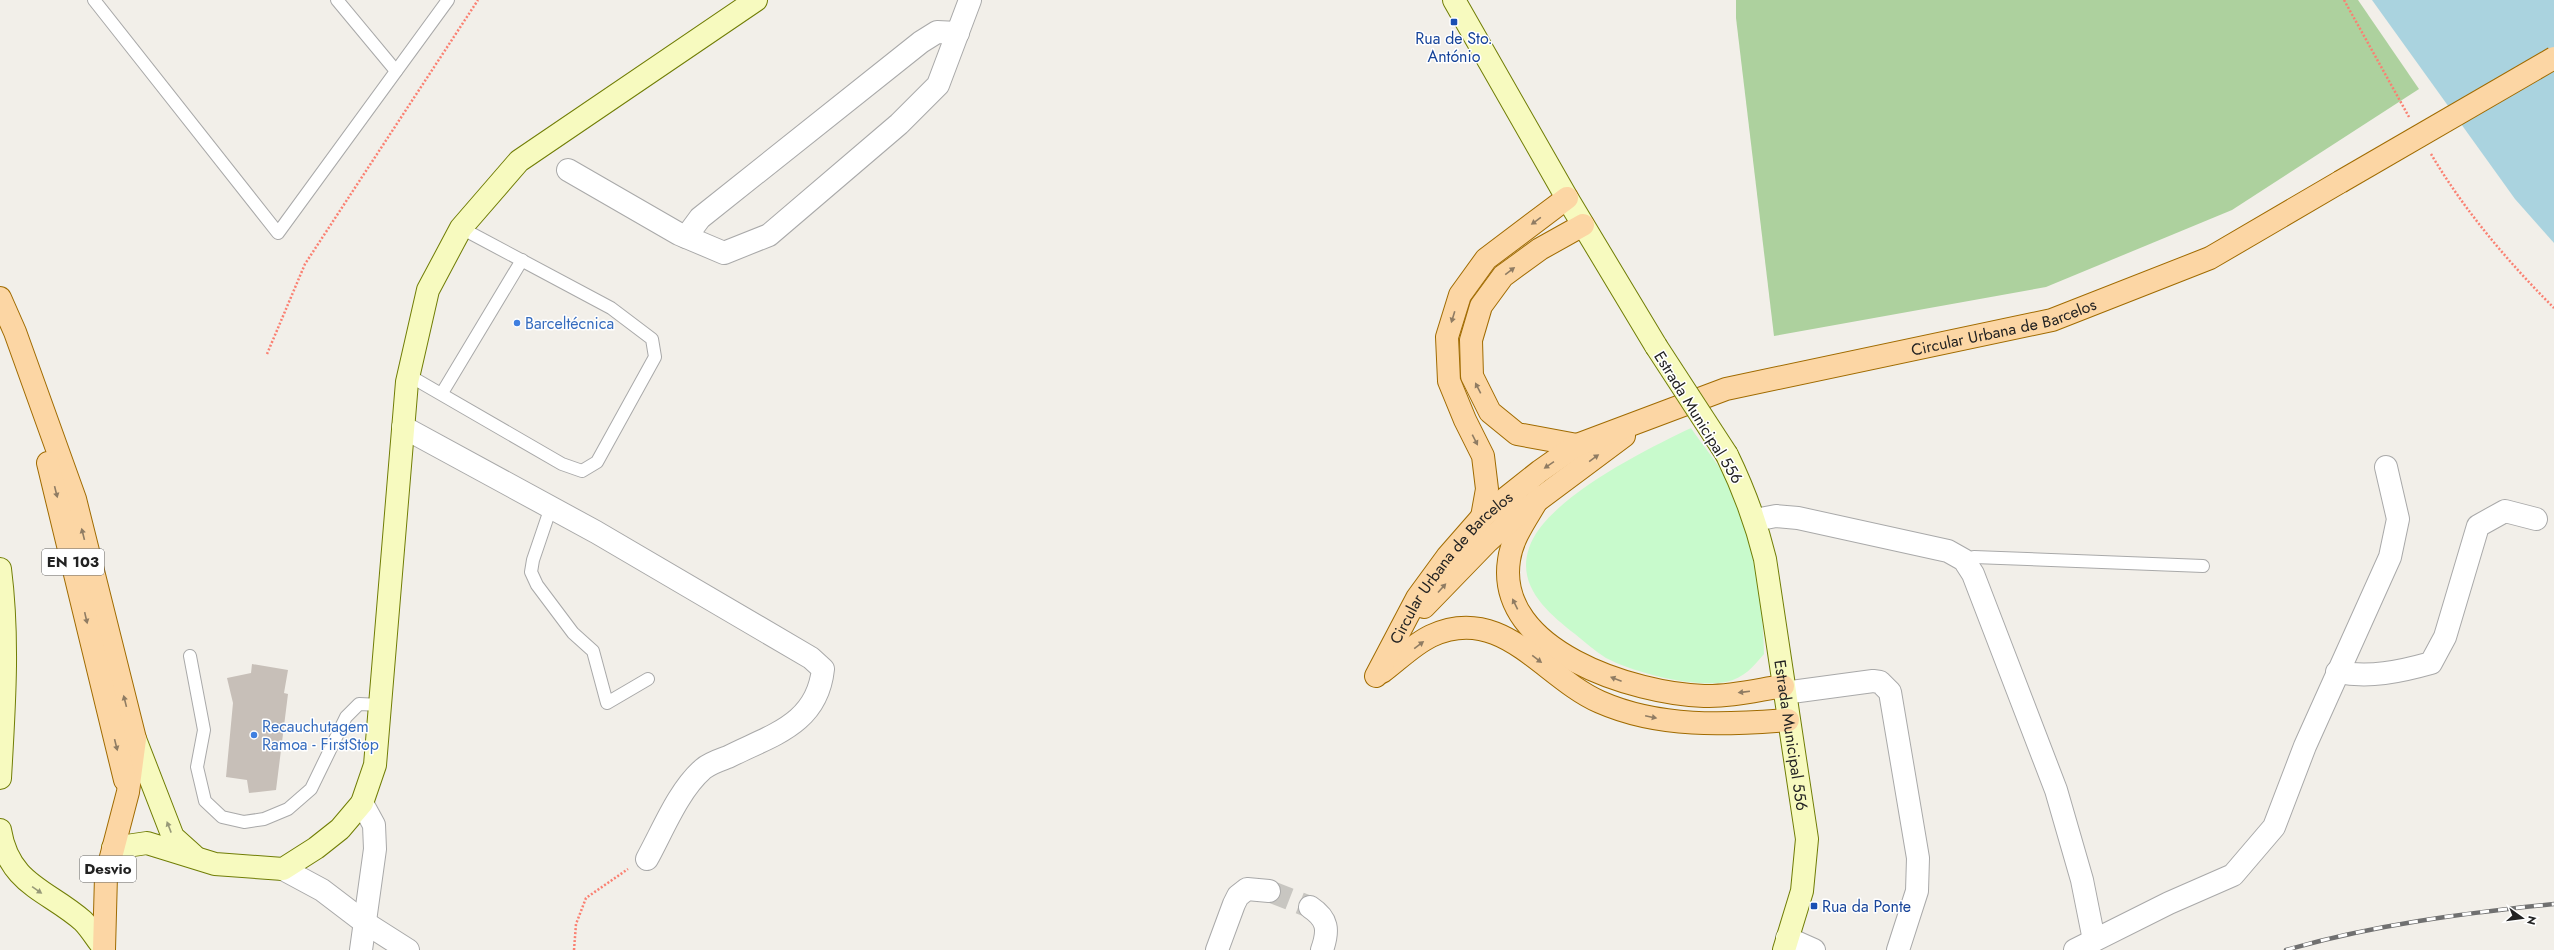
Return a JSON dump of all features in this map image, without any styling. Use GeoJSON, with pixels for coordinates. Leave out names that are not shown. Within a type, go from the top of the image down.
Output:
{"type":"FeatureCollection","features":[{"type":"Feature","properties":{"kind":"main road"},"geometry":{"type":"LineString","coordinates":[[113,848],[147,843],[194,856],[215,864],[283,870],[316,848],[340,829],[362,803],[375,764],[408,375],[428,290],[461,228],[519,161],[756,0]]}},
{"type":"Feature","properties":{"kind":"main road","name":"Estrada Municipal 556"},"geometry":{"type":"LineString","coordinates":[[1454,0],[1583,225],[1656,346],[1727,456],[1744,490],[1755,520],[1765,559],[1783,690],[1807,839],[1802,891],[1786,944]]}},
{"type":"Feature","properties":{"kind":"main road","name":"Circular Urbana de Barcelos"},"geometry":{"type":"LineString","coordinates":[[1397,637],[1429,579],[1482,517],[1540,471],[1577,445],[1726,389],[2052,320],[2210,258],[2554,58]]}},
{"type":"Feature","properties":{"kind":"main road"},"geometry":{"type":"LineString","coordinates":[[1482,517],[1487,489],[1483,456],[1465,420],[1449,381],[1446,337],[1460,295],[1486,259],[1567,198]]}},
{"type":"Feature","properties":{"kind":"main road"},"geometry":{"type":"LineString","coordinates":[[1577,445],[1517,434],[1490,412],[1472,376],[1471,340],[1481,306],[1503,276],[1540,248],[1583,225]]}},
{"type":"Feature","properties":{"kind":"main road","name":"EN 103"},"geometry":{"type":"LineString","coordinates":[[0,298],[15,332],[75,499],[135,739]]}},
{"type":"Feature","properties":{"kind":"main road","name":"EN 103"},"geometry":{"type":"LineString","coordinates":[[15,332],[128,792]]}},
{"type":"Feature","properties":{"kind":"main road","name":"Circular Urbana de Barcelos"},"geometry":{"type":"LineString","coordinates":[[1397,637],[1488,541],[1539,497],[1647,419]]}},
{"type":"Feature","properties":{"kind":"main road"},"geometry":{"type":"LineString","coordinates":[[1539,497],[1515,540],[1509,559],[1508,577],[1510,595],[1518,611],[1542,638],[1586,668],[1628,684],[1670,693],[1706,696],[1783,690]]}},
{"type":"Feature","properties":{"kind":"main road"},"geometry":{"type":"LineString","coordinates":[[0,569],[4,603],[6,667],[0,778]]}},
{"type":"Feature","properties":{"kind":"main road"},"geometry":{"type":"LineString","coordinates":[[1397,637],[1376,676],[1430,637],[1454,630],[1482,629],[1499,634],[1516,643],[1576,688],[1598,701],[1623,711],[1669,720],[1708,724],[1788,720]]}},
{"type":"Feature","properties":{"kind":"main road"},"geometry":{"type":"LineString","coordinates":[[135,739],[173,837],[194,856]]}},
{"type":"Feature","properties":{"kind":"main road","name":"Desvio"},"geometry":{"type":"LineString","coordinates":[[104,949],[106,876],[128,792],[135,739]]}},
{"type":"Feature","properties":{"kind":"main road"},"geometry":{"type":"LineString","coordinates":[[0,830],[10,862],[32,887],[83,922],[104,949]]}},
{"type":"Feature","properties":{"kind":"street"},"geometry":{"type":"LineString","coordinates":[[568,170],[686,237],[724,253],[769,235],[899,124],[938,85],[970,0]]}},
{"type":"Feature","properties":{"kind":"street"},"geometry":{"type":"LineString","coordinates":[[686,237],[700,218],[921,42],[938,32],[958,33]]}},
{"type":"Feature","properties":{"kind":"street"},"geometry":{"type":"LineString","coordinates":[[403,427],[551,507],[811,658],[823,669],[821,684],[814,701],[801,717],[786,730],[704,768],[680,800],[647,859]]}},
{"type":"Feature","properties":{"kind":"street"},"geometry":{"type":"LineString","coordinates":[[1755,520],[1776,516],[1798,518],[1948,551],[1964,560],[1973,574],[2056,790],[2082,880],[2084,945],[2233,875],[2274,827],[2338,672],[2390,557],[2398,519],[2386,467]]}},
{"type":"Feature","properties":{"kind":"street"},"geometry":{"type":"LineString","coordinates":[[2338,672],[2357,675],[2394,674],[2430,663],[2445,637],[2478,526],[2505,511],[2536,520]]}},
{"type":"Feature","properties":{"kind":"street"},"geometry":{"type":"LineString","coordinates":[[1783,690],[1873,681],[1880,682],[1890,692],[1918,858],[1916,891],[1898,950]]}},
{"type":"Feature","properties":{"kind":"street"},"geometry":{"type":"LineString","coordinates":[[361,950],[375,849],[374,825],[362,803]]}},
{"type":"Feature","properties":{"kind":"street"},"geometry":{"type":"LineString","coordinates":[[283,870],[322,890],[364,922],[408,950]]}},
{"type":"Feature","properties":{"kind":"street"},"geometry":{"type":"LineString","coordinates":[[1217,950],[1238,896],[1247,889],[1269,891]]}},
{"type":"Feature","properties":{"kind":"street"},"geometry":{"type":"LineString","coordinates":[[1310,907],[1325,920],[1328,931],[1322,950]]}},
{"type":"Feature","properties":{"kind":"street"},"geometry":{"type":"LineString","coordinates":[[1786,944],[1814,950]]}},
{"type":"Feature","properties":{"kind":"lane"},"geometry":{"type":"LineString","coordinates":[[94,0],[278,233],[448,0]]}},
{"type":"Feature","properties":{"kind":"lane"},"geometry":{"type":"LineString","coordinates":[[337,0],[396,71]]}},
{"type":"Feature","properties":{"kind":"lane"},"geometry":{"type":"LineString","coordinates":[[408,375],[442,393],[562,464],[582,471],[597,462],[655,358],[652,340],[611,308],[461,228]]}},
{"type":"Feature","properties":{"kind":"lane"},"geometry":{"type":"LineString","coordinates":[[442,393],[522,260]]}},
{"type":"Feature","properties":{"kind":"lane"},"geometry":{"type":"LineString","coordinates":[[551,507],[533,560],[531,572],[537,585],[573,633],[593,652],[607,703],[648,679]]}},
{"type":"Feature","properties":{"kind":"lane"},"geometry":{"type":"LineString","coordinates":[[1964,560],[1974,557],[2203,566]]}},
{"type":"Feature","properties":{"kind":"lane"},"geometry":{"type":"LineString","coordinates":[[190,656],[204,730],[198,767],[205,801],[222,817],[244,822],[264,819],[288,809],[311,789],[346,717],[359,704],[381,705]]}},
{"type":"Feature","properties":{"kind":"path"},"geometry":{"type":"LineString","coordinates":[[266,354],[305,264],[478,0]]}},
{"type":"Feature","properties":{"kind":"path"},"geometry":{"type":"LineString","coordinates":[[2344,0],[2414,124]]}},
{"type":"Feature","properties":{"kind":"path"},"geometry":{"type":"LineString","coordinates":[[2429,150],[2449,184],[2488,234],[2554,308]]}},
{"type":"Feature","properties":{"kind":"path"},"geometry":{"type":"LineString","coordinates":[[574,950],[576,924],[586,898],[626,870],[647,859]]}},
{"type":"Feature","properties":{"kind":"green space"},"geometry":{"type":"Polygon","coordinates":[[[1736,0],[2358,0],[2419,89],[2232,210],[2046,287],[1774,336],[1736,18],[1736,0]]]}},
{"type":"Feature","properties":{"kind":"green space"},"geometry":{"type":"Polygon","coordinates":[[[1691,428],[1722,472],[1735,500],[1749,543],[1758,587],[1764,654],[1752,668],[1743,675],[1726,682],[1698,683],[1665,678],[1632,669],[1606,658],[1565,626],[1545,608],[1531,586],[1527,575],[1526,562],[1529,548],[1539,530],[1555,512],[1576,494],[1625,462],[1691,428]]]}},
{"type":"Feature","properties":{"kind":"water"},"geometry":{"type":"Polygon","coordinates":[[[2372,0],[2554,0],[2554,243],[2515,199],[2372,0]]]}},
{"type":"Feature","properties":{"kind":"building"},"geometry":{"type":"Polygon","coordinates":[[[252,664],[288,670],[284,693],[288,694],[276,790],[249,793],[247,780],[226,777],[233,703],[227,678],[251,673],[252,664]]]}},
{"type":"Feature","properties":{"kind":"tunnel"},"geometry":{"type":"LineString","coordinates":[[1269,891],[1310,907]]}},
{"type":"Feature","properties":{"kind":"railway"},"geometry":{"type":"LineString","coordinates":[[2286,950],[2319,941],[2419,921],[2486,911],[2554,904]]}},
{"type":"Feature","properties":{"kind":"place","name":"Rua de Sto. António"},"geometry":{"type":"Point","coordinates":[1454,22]}},
{"type":"Feature","properties":{"kind":"place","name":"Barceltécnica"},"geometry":{"type":"Point","coordinates":[517,323]}},
{"type":"Feature","properties":{"kind":"place","name":"Recauchutagem Ramoa - FirstStop"},"geometry":{"type":"Point","coordinates":[254,735]}},
{"type":"Feature","properties":{"kind":"place","name":"Rua da Ponte"},"geometry":{"type":"Point","coordinates":[1814,906]}}]}
